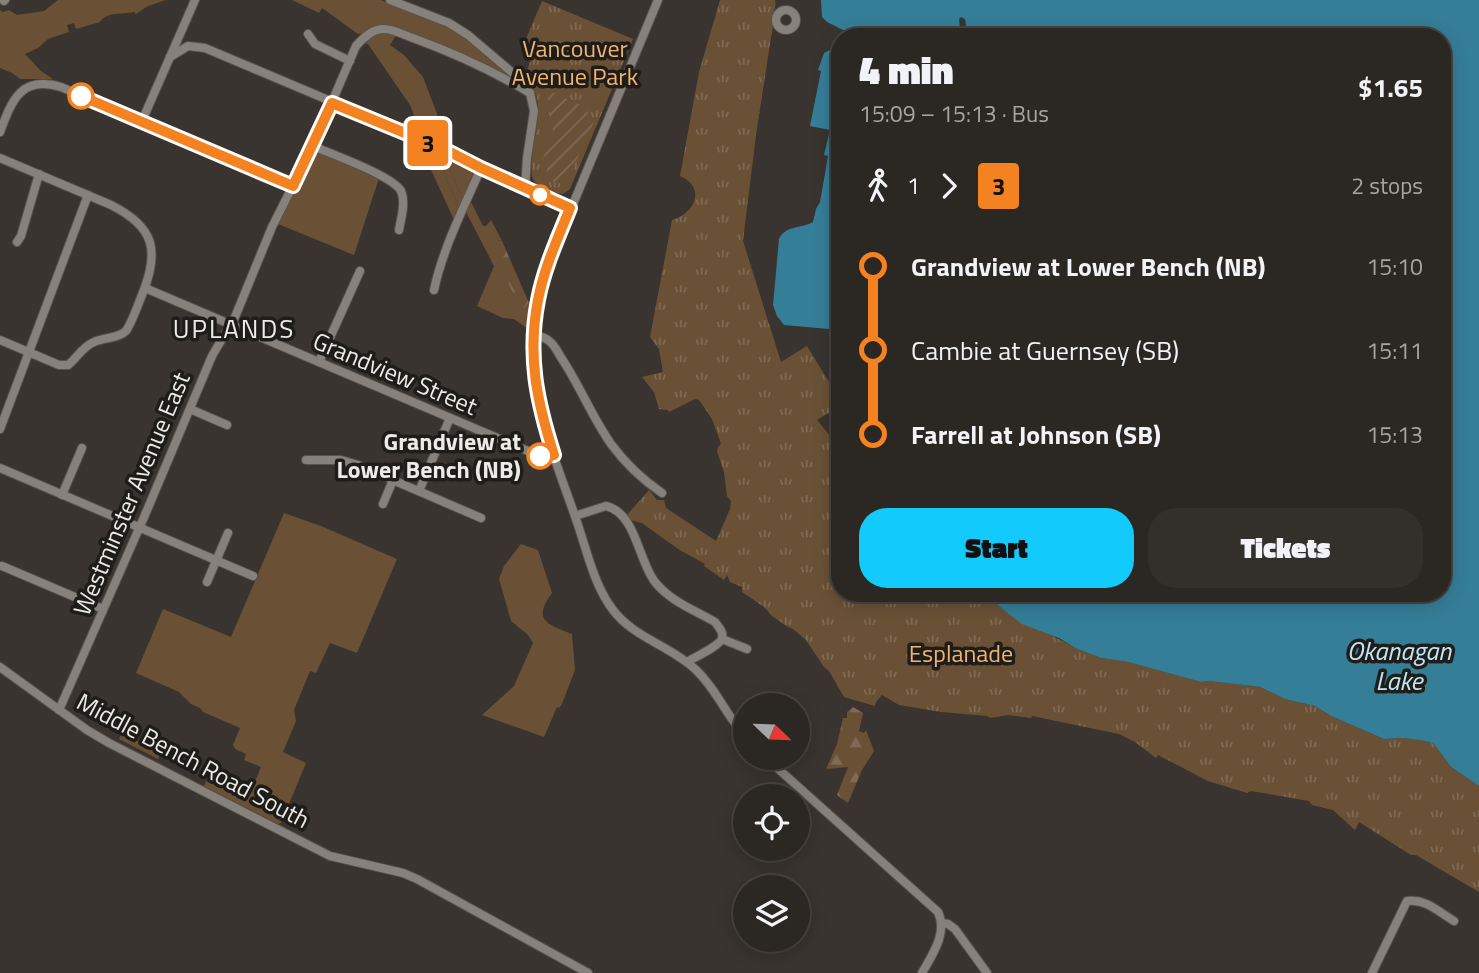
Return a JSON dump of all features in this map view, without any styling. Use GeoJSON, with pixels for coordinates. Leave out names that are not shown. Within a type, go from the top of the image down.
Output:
{"type":"FeatureCollection","features":[{"type":"Feature","properties":{"kind":"street"},"geometry":{"type":"LineString","coordinates":[[142,121],[195,0]]}},
{"type":"Feature","properties":{"kind":"street"},"geometry":{"type":"LineString","coordinates":[[390,0],[449,23],[521,80],[530,93],[534,111],[525,188]]}},
{"type":"Feature","properties":{"kind":"street"},"geometry":{"type":"LineString","coordinates":[[659,0],[570,208],[547,269],[540,292],[534,335],[537,391],[554,455],[603,595],[627,625],[687,662],[702,676],[733,719]]}},
{"type":"Feature","properties":{"kind":"street"},"geometry":{"type":"LineString","coordinates":[[780,0],[783,11]]}},
{"type":"Feature","properties":{"kind":"street","name":"Westminster Avenue East"},"geometry":{"type":"LineString","coordinates":[[59,710],[212,356],[231,324],[356,46],[371,32],[392,30],[492,71],[530,93]]}},
{"type":"Feature","properties":{"kind":"street"},"geometry":{"type":"LineString","coordinates":[[308,34],[315,44],[350,61]]}},
{"type":"Feature","properties":{"kind":"street"},"geometry":{"type":"LineString","coordinates":[[170,57],[185,47],[201,47],[444,149],[570,208]]}},
{"type":"Feature","properties":{"kind":"street"},"geometry":{"type":"LineString","coordinates":[[0,132],[13,101],[24,89],[36,84],[54,85],[293,186]]}},
{"type":"Feature","properties":{"kind":"street"},"geometry":{"type":"LineString","coordinates":[[313,146],[380,175],[398,187],[403,199],[399,230]]}},
{"type":"Feature","properties":{"kind":"street"},"geometry":{"type":"LineString","coordinates":[[0,158],[128,214],[147,234],[153,262],[150,277],[123,334],[93,342],[68,365],[59,365],[0,340]]}},
{"type":"Feature","properties":{"kind":"street"},"geometry":{"type":"LineString","coordinates":[[434,290],[446,250],[481,168]]}},
{"type":"Feature","properties":{"kind":"street"},"geometry":{"type":"LineString","coordinates":[[17,242],[39,174]]}},
{"type":"Feature","properties":{"kind":"street"},"geometry":{"type":"LineString","coordinates":[[0,429],[88,195]]}},
{"type":"Feature","properties":{"kind":"street"},"geometry":{"type":"LineString","coordinates":[[319,362],[360,271]]}},
{"type":"Feature","properties":{"kind":"street","name":"Grandview Street"},"geometry":{"type":"LineString","coordinates":[[145,288],[528,452],[544,457],[554,455]]}},
{"type":"Feature","properties":{"kind":"street"},"geometry":{"type":"LineString","coordinates":[[534,335],[546,338],[552,343],[611,443],[629,464],[662,494]]}},
{"type":"Feature","properties":{"kind":"street"},"geometry":{"type":"LineString","coordinates":[[190,409],[227,425]]}},
{"type":"Feature","properties":{"kind":"street"},"geometry":{"type":"LineString","coordinates":[[419,491],[450,418]]}},
{"type":"Feature","properties":{"kind":"street"},"geometry":{"type":"LineString","coordinates":[[62,495],[82,448]]}},
{"type":"Feature","properties":{"kind":"street"},"geometry":{"type":"LineString","coordinates":[[306,460],[350,462],[481,518]]}},
{"type":"Feature","properties":{"kind":"street"},"geometry":{"type":"LineString","coordinates":[[0,468],[253,576]]}},
{"type":"Feature","properties":{"kind":"street"},"geometry":{"type":"LineString","coordinates":[[383,504],[393,480]]}},
{"type":"Feature","properties":{"kind":"street"},"geometry":{"type":"LineString","coordinates":[[575,516],[606,506],[618,511],[630,527],[656,583],[674,600],[715,622],[722,634],[718,645],[687,662]]}},
{"type":"Feature","properties":{"kind":"street"},"geometry":{"type":"LineString","coordinates":[[207,582],[228,533]]}},
{"type":"Feature","properties":{"kind":"street"},"geometry":{"type":"LineString","coordinates":[[2,566],[103,610]]}},
{"type":"Feature","properties":{"kind":"street"},"geometry":{"type":"LineString","coordinates":[[722,639],[747,649]]}},
{"type":"Feature","properties":{"kind":"street","name":"Middle Bench Road South"},"geometry":{"type":"LineString","coordinates":[[0,667],[109,743],[337,858],[418,879],[588,973]]}},
{"type":"Feature","properties":{"kind":"street"},"geometry":{"type":"LineString","coordinates":[[779,770],[938,912],[942,923],[939,941],[922,973]]}},
{"type":"Feature","properties":{"kind":"street"},"geometry":{"type":"LineString","coordinates":[[1372,973],[1407,901],[1428,903],[1454,921]]}},
{"type":"Feature","properties":{"kind":"street"},"geometry":{"type":"LineString","coordinates":[[942,923],[955,929],[987,973]]}},
{"type":"Feature","properties":{"kind":"green space"},"geometry":{"type":"Polygon","coordinates":[[[58,0],[166,0],[148,6],[136,14],[111,15],[100,22],[76,29],[74,23],[67,25],[69,32],[48,39],[25,54],[53,79],[20,79],[0,68],[0,10],[9,10],[17,15],[44,11],[58,0]]]}},
{"type":"Feature","properties":{"kind":"green space"},"geometry":{"type":"Polygon","coordinates":[[[292,0],[381,0],[453,30],[522,84],[393,28],[358,34],[322,8],[319,13],[292,0]]]}},
{"type":"Feature","properties":{"kind":"green space","name":"Esplanade"},"geometry":{"type":"Polygon","coordinates":[[[720,0],[775,0],[743,241],[781,362],[807,346],[831,385],[831,411],[817,420],[831,437],[831,602],[995,602],[1075,648],[1101,658],[1128,662],[1201,682],[1260,687],[1285,699],[1315,706],[1331,716],[1384,739],[1403,738],[1434,744],[1451,767],[1479,786],[1479,892],[1416,855],[1411,855],[1359,822],[1355,830],[1333,810],[1312,805],[1309,801],[1251,791],[1247,793],[1208,781],[1158,755],[1156,758],[1119,734],[1032,716],[1008,715],[990,718],[941,712],[899,705],[882,695],[875,706],[844,697],[806,640],[793,629],[742,592],[742,587],[730,582],[727,575],[724,580],[704,566],[705,564],[678,549],[642,523],[630,520],[627,515],[649,490],[657,500],[664,500],[666,508],[716,541],[730,509],[731,501],[727,496],[724,472],[717,451],[721,444],[712,419],[699,400],[695,399],[669,412],[659,409],[654,392],[642,377],[663,372],[659,349],[650,337],[672,220],[687,212],[695,199],[693,187],[680,176],[699,72],[720,0]]]}},
{"type":"Feature","properties":{"kind":"green space","name":"Vancouver Avenue Park"},"geometry":{"type":"Polygon","coordinates":[[[542,1],[633,39],[570,189],[563,194],[539,186],[532,175],[538,105],[534,90],[525,76],[530,62],[526,39],[542,1]]]}},
{"type":"Feature","properties":{"kind":"green space"},"geometry":{"type":"Polygon","coordinates":[[[382,32],[397,34],[390,45],[404,55],[423,77],[450,148],[422,135],[410,105],[368,44],[364,43],[371,36],[382,32]]]}},
{"type":"Feature","properties":{"kind":"green space"},"geometry":{"type":"Polygon","coordinates":[[[549,91],[585,107],[594,122],[565,185],[552,181],[542,161],[553,132],[547,94],[549,91]]]}},
{"type":"Feature","properties":{"kind":"green space"},"geometry":{"type":"Polygon","coordinates":[[[424,144],[441,152],[464,201],[460,209],[438,160],[426,159],[418,151],[424,144]]]}},
{"type":"Feature","properties":{"kind":"green space"},"geometry":{"type":"Polygon","coordinates":[[[441,152],[461,161],[472,172],[474,177],[464,201],[441,152]]]}},
{"type":"Feature","properties":{"kind":"green space"},"geometry":{"type":"Polygon","coordinates":[[[321,153],[379,178],[354,255],[278,224],[314,154],[321,153]]]}},
{"type":"Feature","properties":{"kind":"green space"},"geometry":{"type":"Polygon","coordinates":[[[426,159],[438,160],[460,209],[455,222],[426,159]]]}},
{"type":"Feature","properties":{"kind":"green space"},"geometry":{"type":"Polygon","coordinates":[[[471,202],[483,226],[491,220],[502,241],[497,240],[527,306],[529,303],[531,306],[528,329],[514,319],[503,318],[477,306],[494,266],[466,212],[471,202]]]}},
{"type":"Feature","properties":{"kind":"green space"},"geometry":{"type":"Polygon","coordinates":[[[497,240],[502,241],[529,303],[524,308],[520,307],[490,245],[497,240]]]}},
{"type":"Feature","properties":{"kind":"green space"},"geometry":{"type":"Polygon","coordinates":[[[284,513],[397,559],[357,653],[330,643],[316,673],[310,671],[294,710],[296,721],[283,752],[306,763],[281,823],[278,824],[204,786],[206,781],[219,787],[232,781],[252,789],[261,767],[244,760],[246,754],[235,749],[233,745],[240,728],[203,712],[179,692],[136,673],[163,609],[231,637],[284,513]]]}},
{"type":"Feature","properties":{"kind":"green space"},"geometry":{"type":"Polygon","coordinates":[[[521,544],[538,550],[552,593],[543,609],[545,620],[572,634],[575,670],[562,704],[557,707],[544,737],[482,715],[514,686],[533,643],[528,635],[511,621],[499,579],[504,566],[521,544]]]}},
{"type":"Feature","properties":{"kind":"green space"},"geometry":{"type":"Polygon","coordinates":[[[853,707],[863,713],[859,731],[864,733],[866,730],[874,751],[862,770],[848,803],[837,795],[848,767],[826,769],[837,744],[843,718],[847,718],[847,712],[853,707]]]}},
{"type":"Feature","properties":{"kind":"green space"},"geometry":{"type":"Polygon","coordinates":[[[121,734],[161,751],[158,759],[119,739],[121,734]]]}},
{"type":"Feature","properties":{"kind":"water","name":"Okanagan Lake"},"geometry":{"type":"Polygon","coordinates":[[[821,0],[1479,0],[1479,786],[1451,767],[1434,744],[1403,738],[1384,739],[1331,716],[1315,706],[1285,699],[1260,687],[1201,682],[1128,662],[1101,658],[1022,624],[995,602],[1451,602],[1451,28],[966,28],[965,19],[961,17],[960,28],[839,28],[822,17],[821,0]]]}},
{"type":"Feature","properties":{"kind":"water"},"geometry":{"type":"Polygon","coordinates":[[[831,50],[831,329],[784,325],[773,305],[779,239],[789,229],[813,222],[820,202],[828,156],[824,155],[830,130],[810,126],[821,71],[818,70],[824,53],[831,50]]]}},
{"type":"Feature","properties":{"kind":"bus line","name":"3"},"geometry":{"type":"LineString","coordinates":[[81,96],[293,186],[332,103],[444,149],[570,208],[547,269],[536,312],[534,349],[537,391],[554,455],[540,456]]}},
{"type":"Feature","properties":{"kind":"place","name":"Grandview at Lower Bench (NB)"},"geometry":{"type":"Point","coordinates":[540,456]}},
{"type":"Feature","properties":{"kind":"district","name":"UPLANDS"},"geometry":{"type":"Point","coordinates":[234,329]}}]}
